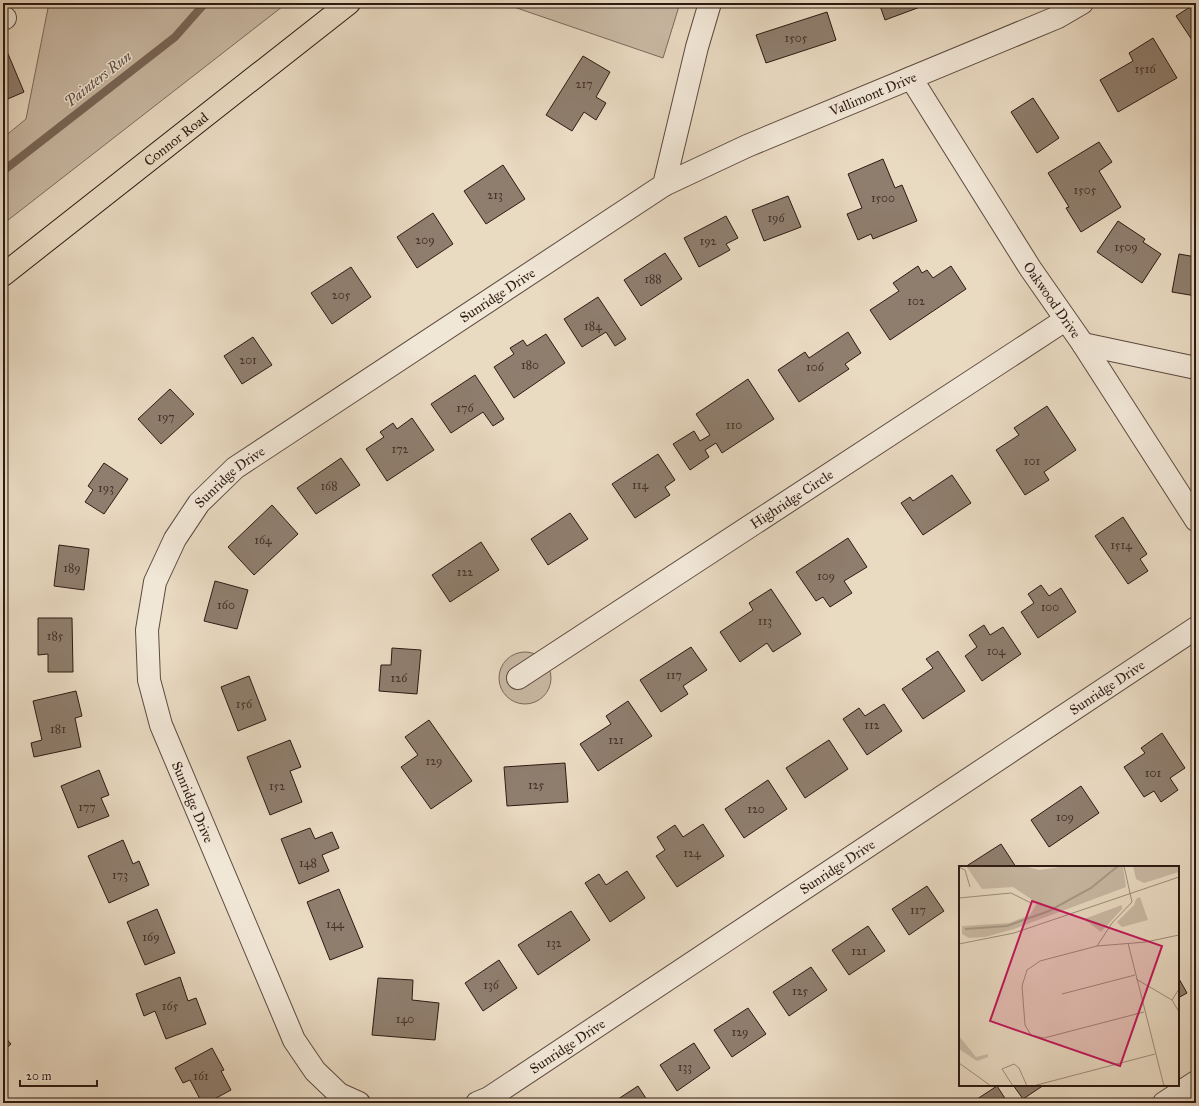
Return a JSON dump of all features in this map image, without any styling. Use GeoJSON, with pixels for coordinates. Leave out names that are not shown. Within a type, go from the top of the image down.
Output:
{"type":"FeatureCollection","features":[{"type":"Feature","properties":{"kind":"main road","name":"Connor Road"},"geometry":{"type":"LineString","coordinates":[[3,275],[349,3]]}},
{"type":"Feature","properties":{"kind":"street"},"geometry":{"type":"LineString","coordinates":[[664,185],[697,47],[710,3]]}},
{"type":"Feature","properties":{"kind":"street","name":"Vallimont Drive"},"geometry":{"type":"LineString","coordinates":[[664,185],[747,146],[1058,17],[1082,3]]}},
{"type":"Feature","properties":{"kind":"street","name":"Oakwood Drive"},"geometry":{"type":"LineString","coordinates":[[911,78],[1030,268],[1083,344],[1196,520]]}},
{"type":"Feature","properties":{"kind":"street","name":"Sunridge Drive"},"geometry":{"type":"LineString","coordinates":[[359,1103],[339,1094],[315,1071],[294,1040],[161,725],[149,680],[147,630],[155,582],[175,539],[199,503],[235,468],[664,185]]}},
{"type":"Feature","properties":{"kind":"street","name":"Highridge Circle"},"geometry":{"type":"LineString","coordinates":[[518,678],[1065,320]]}},
{"type":"Feature","properties":{"kind":"street"},"geometry":{"type":"LineString","coordinates":[[1083,344],[1196,368]]}},
{"type":"Feature","properties":{"kind":"street","name":"Sunridge Drive"},"geometry":{"type":"LineString","coordinates":[[477,1103],[489,1098],[1196,628]]}},
{"type":"Feature","properties":{"kind":"street"},"geometry":{"type":"LineString","coordinates":[[1164,1103],[1196,1082]]}},
{"type":"Feature","properties":{"kind":"shaded area"},"geometry":{"type":"Polygon","coordinates":[[[49,3],[287,3],[3,224],[3,138],[26,119],[49,3]]]}},
{"type":"Feature","properties":{"kind":"shaded area"},"geometry":{"type":"Polygon","coordinates":[[[502,3],[680,3],[663,58],[502,3]]]}},
{"type":"Feature","properties":{"kind":"shaded area"},"geometry":{"type":"Polygon","coordinates":[[[520,652],[530,652],[544,659],[551,673],[551,683],[544,697],[530,704],[520,704],[510,700],[503,693],[499,683],[499,673],[503,663],[510,656],[520,652]]]}},
{"type":"Feature","properties":{"kind":"building"},"geometry":{"type":"Polygon","coordinates":[[[879,3],[931,3],[885,20],[879,3]]]}},
{"type":"Feature","properties":{"kind":"building"},"geometry":{"type":"Polygon","coordinates":[[[1196,3],[1196,46],[1176,16],[1196,3]]]}},
{"type":"Feature","properties":{"kind":"building"},"geometry":{"type":"Polygon","coordinates":[[[827,12],[836,40],[766,63],[756,35],[827,12]]]}},
{"type":"Feature","properties":{"kind":"building"},"geometry":{"type":"Polygon","coordinates":[[[1153,38],[1177,78],[1118,112],[1100,80],[1133,61],[1129,53],[1153,38]]]}},
{"type":"Feature","properties":{"kind":"building"},"geometry":{"type":"Polygon","coordinates":[[[3,42],[24,92],[3,101],[3,42]]]}},
{"type":"Feature","properties":{"kind":"building"},"geometry":{"type":"Polygon","coordinates":[[[583,56],[610,72],[596,97],[606,103],[596,120],[584,112],[572,131],[546,115],[583,56]]]}},
{"type":"Feature","properties":{"kind":"building"},"geometry":{"type":"Polygon","coordinates":[[[1033,98],[1059,138],[1037,153],[1011,112],[1033,98]]]}},
{"type":"Feature","properties":{"kind":"building"},"geometry":{"type":"Polygon","coordinates":[[[1099,142],[1112,162],[1099,171],[1121,207],[1081,232],[1066,208],[1069,207],[1048,173],[1099,142]]]}},
{"type":"Feature","properties":{"kind":"building"},"geometry":{"type":"Polygon","coordinates":[[[883,159],[895,188],[902,185],[917,221],[873,239],[871,234],[858,240],[847,214],[862,208],[848,174],[883,159]]]}},
{"type":"Feature","properties":{"kind":"building"},"geometry":{"type":"Polygon","coordinates":[[[503,165],[525,199],[486,224],[464,191],[503,165]]]}},
{"type":"Feature","properties":{"kind":"building"},"geometry":{"type":"Polygon","coordinates":[[[788,196],[801,227],[764,241],[752,210],[788,196]]]}},
{"type":"Feature","properties":{"kind":"building"},"geometry":{"type":"Polygon","coordinates":[[[433,213],[453,244],[417,268],[397,237],[433,213]]]}},
{"type":"Feature","properties":{"kind":"building"},"geometry":{"type":"Polygon","coordinates":[[[726,216],[738,238],[726,244],[730,250],[699,267],[684,238],[726,216]]]}},
{"type":"Feature","properties":{"kind":"building"},"geometry":{"type":"Polygon","coordinates":[[[1118,221],[1145,239],[1143,242],[1161,254],[1142,283],[1097,252],[1118,221]]]}},
{"type":"Feature","properties":{"kind":"building"},"geometry":{"type":"Polygon","coordinates":[[[665,253],[682,279],[641,306],[624,280],[665,253]]]}},
{"type":"Feature","properties":{"kind":"building"},"geometry":{"type":"Polygon","coordinates":[[[1179,254],[1196,257],[1196,296],[1172,292],[1179,254]]]}},
{"type":"Feature","properties":{"kind":"building"},"geometry":{"type":"Polygon","coordinates":[[[918,266],[922,273],[927,270],[933,278],[951,266],[966,289],[890,340],[870,310],[899,291],[893,283],[918,266]]]}},
{"type":"Feature","properties":{"kind":"building"},"geometry":{"type":"Polygon","coordinates":[[[351,267],[371,297],[332,324],[311,293],[351,267]]]}},
{"type":"Feature","properties":{"kind":"building"},"geometry":{"type":"Polygon","coordinates":[[[598,297],[626,339],[615,346],[606,332],[582,347],[564,319],[598,297]]]}},
{"type":"Feature","properties":{"kind":"building"},"geometry":{"type":"Polygon","coordinates":[[[848,332],[861,353],[845,364],[849,369],[799,402],[778,370],[805,352],[809,358],[848,332]]]}},
{"type":"Feature","properties":{"kind":"building"},"geometry":{"type":"Polygon","coordinates":[[[546,334],[565,363],[514,398],[494,367],[514,354],[510,348],[523,340],[527,346],[546,334]]]}},
{"type":"Feature","properties":{"kind":"building"},"geometry":{"type":"Polygon","coordinates":[[[253,337],[272,365],[242,384],[224,356],[253,337]]]}},
{"type":"Feature","properties":{"kind":"building"},"geometry":{"type":"Polygon","coordinates":[[[475,375],[504,419],[493,426],[483,412],[451,433],[431,404],[475,375]]]}},
{"type":"Feature","properties":{"kind":"building"},"geometry":{"type":"Polygon","coordinates":[[[748,379],[774,419],[722,453],[716,443],[705,450],[709,457],[690,470],[673,444],[694,431],[700,441],[710,435],[696,414],[748,379]]]}},
{"type":"Feature","properties":{"kind":"building"},"geometry":{"type":"Polygon","coordinates":[[[170,389],[194,414],[161,444],[138,419],[170,389]]]}},
{"type":"Feature","properties":{"kind":"building"},"geometry":{"type":"Polygon","coordinates":[[[1047,406],[1076,450],[1044,472],[1049,480],[1025,495],[996,450],[1019,435],[1014,428],[1047,406]]]}},
{"type":"Feature","properties":{"kind":"building"},"geometry":{"type":"Polygon","coordinates":[[[412,418],[434,450],[387,481],[366,449],[384,437],[380,432],[393,423],[397,429],[412,418]]]}},
{"type":"Feature","properties":{"kind":"building"},"geometry":{"type":"Polygon","coordinates":[[[658,454],[675,480],[665,487],[670,495],[635,518],[612,484],[658,454]]]}},
{"type":"Feature","properties":{"kind":"building"},"geometry":{"type":"Polygon","coordinates":[[[341,458],[360,485],[316,514],[297,488],[341,458]]]}},
{"type":"Feature","properties":{"kind":"building"},"geometry":{"type":"Polygon","coordinates":[[[104,463],[128,479],[104,514],[85,502],[93,490],[88,486],[104,463]]]}},
{"type":"Feature","properties":{"kind":"building"},"geometry":{"type":"Polygon","coordinates":[[[952,475],[971,503],[923,535],[901,503],[910,497],[913,501],[952,475]]]}},
{"type":"Feature","properties":{"kind":"building"},"geometry":{"type":"Polygon","coordinates":[[[272,505],[298,534],[254,575],[228,547],[272,505]]]}},
{"type":"Feature","properties":{"kind":"building"},"geometry":{"type":"Polygon","coordinates":[[[570,513],[588,539],[548,565],[531,539],[570,513]]]}},
{"type":"Feature","properties":{"kind":"building"},"geometry":{"type":"Polygon","coordinates":[[[1123,517],[1147,554],[1140,559],[1148,571],[1128,584],[1095,536],[1123,517]]]}},
{"type":"Feature","properties":{"kind":"building"},"geometry":{"type":"Polygon","coordinates":[[[848,538],[867,567],[844,581],[852,593],[830,607],[823,597],[816,601],[796,572],[848,538]]]}},
{"type":"Feature","properties":{"kind":"building"},"geometry":{"type":"Polygon","coordinates":[[[481,542],[499,570],[450,602],[432,575],[481,542]]]}},
{"type":"Feature","properties":{"kind":"building"},"geometry":{"type":"Polygon","coordinates":[[[59,545],[89,549],[84,590],[54,586],[59,545]]]}},
{"type":"Feature","properties":{"kind":"building"},"geometry":{"type":"Polygon","coordinates":[[[215,581],[248,590],[237,629],[204,621],[215,581]]]}},
{"type":"Feature","properties":{"kind":"building"},"geometry":{"type":"Polygon","coordinates":[[[1041,585],[1049,596],[1061,588],[1076,612],[1038,638],[1021,612],[1034,603],[1028,594],[1041,585]]]}},
{"type":"Feature","properties":{"kind":"building"},"geometry":{"type":"Polygon","coordinates":[[[771,589],[801,634],[773,652],[767,643],[740,662],[720,632],[753,610],[749,603],[771,589]]]}},
{"type":"Feature","properties":{"kind":"building"},"geometry":{"type":"Polygon","coordinates":[[[38,618],[72,618],[73,672],[48,672],[48,654],[38,655],[38,618]]]}},
{"type":"Feature","properties":{"kind":"building"},"geometry":{"type":"Polygon","coordinates":[[[984,625],[990,635],[1003,627],[1021,654],[982,681],[965,656],[977,647],[969,635],[984,625]]]}},
{"type":"Feature","properties":{"kind":"building"},"geometry":{"type":"Polygon","coordinates":[[[691,647],[707,670],[683,686],[688,694],[661,712],[640,680],[691,647]]]}},
{"type":"Feature","properties":{"kind":"building"},"geometry":{"type":"Polygon","coordinates":[[[392,648],[421,650],[417,694],[379,691],[381,665],[391,665],[392,648]]]}},
{"type":"Feature","properties":{"kind":"building"},"geometry":{"type":"Polygon","coordinates":[[[938,651],[965,691],[923,719],[902,689],[933,668],[926,659],[938,651]]]}},
{"type":"Feature","properties":{"kind":"building"},"geometry":{"type":"Polygon","coordinates":[[[249,676],[266,720],[238,731],[221,687],[249,676]]]}},
{"type":"Feature","properties":{"kind":"building"},"geometry":{"type":"Polygon","coordinates":[[[76,691],[82,716],[75,718],[81,747],[34,757],[31,743],[42,740],[33,701],[76,691]]]}},
{"type":"Feature","properties":{"kind":"building"},"geometry":{"type":"Polygon","coordinates":[[[628,701],[652,736],[598,771],[580,744],[611,724],[606,716],[628,701]]]}},
{"type":"Feature","properties":{"kind":"building"},"geometry":{"type":"Polygon","coordinates":[[[884,704],[902,731],[867,755],[843,719],[859,708],[865,716],[884,704]]]}},
{"type":"Feature","properties":{"kind":"building"},"geometry":{"type":"Polygon","coordinates":[[[429,720],[472,781],[431,809],[401,767],[418,755],[405,737],[429,720]]]}},
{"type":"Feature","properties":{"kind":"building"},"geometry":{"type":"Polygon","coordinates":[[[1162,733],[1185,768],[1170,778],[1178,790],[1161,802],[1154,791],[1144,797],[1124,767],[1145,753],[1141,748],[1162,733]]]}},
{"type":"Feature","properties":{"kind":"building"},"geometry":{"type":"Polygon","coordinates":[[[290,740],[301,767],[290,771],[302,802],[270,815],[247,757],[290,740]]]}},
{"type":"Feature","properties":{"kind":"building"},"geometry":{"type":"Polygon","coordinates":[[[829,740],[848,769],[805,798],[786,768],[829,740]]]}},
{"type":"Feature","properties":{"kind":"building"},"geometry":{"type":"Polygon","coordinates":[[[565,763],[568,802],[507,806],[504,767],[565,763]]]}},
{"type":"Feature","properties":{"kind":"building"},"geometry":{"type":"Polygon","coordinates":[[[99,770],[109,795],[101,798],[109,816],[78,828],[61,786],[99,770]]]}},
{"type":"Feature","properties":{"kind":"building"},"geometry":{"type":"Polygon","coordinates":[[[768,780],[787,809],[744,838],[725,809],[768,780]]]}},
{"type":"Feature","properties":{"kind":"building"},"geometry":{"type":"Polygon","coordinates":[[[1081,786],[1099,813],[1049,847],[1031,820],[1081,786]]]}},
{"type":"Feature","properties":{"kind":"building"},"geometry":{"type":"Polygon","coordinates":[[[703,824],[724,856],[677,887],[656,856],[665,850],[657,837],[675,825],[683,837],[703,824]]]}},
{"type":"Feature","properties":{"kind":"building"},"geometry":{"type":"Polygon","coordinates":[[[310,828],[315,839],[332,832],[339,848],[322,855],[329,871],[299,884],[281,839],[310,828]]]}},
{"type":"Feature","properties":{"kind":"building"},"geometry":{"type":"Polygon","coordinates":[[[123,840],[133,864],[139,861],[149,885],[109,903],[88,856],[123,840]]]}},
{"type":"Feature","properties":{"kind":"building"},"geometry":{"type":"Polygon","coordinates":[[[1001,844],[1015,866],[967,866],[1001,844]]]}},
{"type":"Feature","properties":{"kind":"building"},"geometry":{"type":"Polygon","coordinates":[[[627,871],[645,898],[610,922],[585,883],[599,874],[606,885],[627,871]]]}},
{"type":"Feature","properties":{"kind":"building"},"geometry":{"type":"Polygon","coordinates":[[[927,886],[944,911],[909,935],[892,909],[927,886]]]}},
{"type":"Feature","properties":{"kind":"building"},"geometry":{"type":"Polygon","coordinates":[[[339,889],[363,947],[330,960],[307,902],[339,889]]]}},
{"type":"Feature","properties":{"kind":"building"},"geometry":{"type":"Polygon","coordinates":[[[157,909],[175,953],[145,965],[127,922],[157,909]]]}},
{"type":"Feature","properties":{"kind":"building"},"geometry":{"type":"Polygon","coordinates":[[[571,911],[590,940],[538,975],[518,945],[571,911]]]}},
{"type":"Feature","properties":{"kind":"building"},"geometry":{"type":"Polygon","coordinates":[[[868,926],[885,951],[849,975],[832,950],[868,926]]]}},
{"type":"Feature","properties":{"kind":"building"},"geometry":{"type":"Polygon","coordinates":[[[499,960],[517,988],[483,1011],[465,983],[499,960]]]}},
{"type":"Feature","properties":{"kind":"building"},"geometry":{"type":"Polygon","coordinates":[[[811,967],[827,990],[789,1016],[773,992],[811,967]]]}},
{"type":"Feature","properties":{"kind":"building"},"geometry":{"type":"Polygon","coordinates":[[[180,977],[188,1001],[196,998],[206,1024],[166,1039],[155,1011],[144,1016],[136,994],[180,977]]]}},
{"type":"Feature","properties":{"kind":"building"},"geometry":{"type":"Polygon","coordinates":[[[378,978],[413,980],[412,1000],[439,1003],[435,1040],[372,1035],[378,978]]]}},
{"type":"Feature","properties":{"kind":"building"},"geometry":{"type":"Polygon","coordinates":[[[1179,979],[1187,993],[1179,997],[1179,979]]]}},
{"type":"Feature","properties":{"kind":"building"},"geometry":{"type":"Polygon","coordinates":[[[748,1008],[766,1034],[732,1057],[714,1030],[748,1008]]]}},
{"type":"Feature","properties":{"kind":"building"},"geometry":{"type":"Polygon","coordinates":[[[3,1035],[11,1044],[3,1051],[3,1035]]]}},
{"type":"Feature","properties":{"kind":"building"},"geometry":{"type":"Polygon","coordinates":[[[694,1043],[710,1068],[677,1091],[660,1065],[694,1043]]]}},
{"type":"Feature","properties":{"kind":"building"},"geometry":{"type":"Polygon","coordinates":[[[212,1048],[224,1070],[221,1071],[231,1090],[207,1103],[202,1103],[190,1080],[183,1083],[175,1068],[212,1048]]]}},
{"type":"Feature","properties":{"kind":"building"},"geometry":{"type":"Polygon","coordinates":[[[638,1086],[649,1103],[612,1103],[638,1086]]]}},
{"type":"Feature","properties":{"kind":"building"},"geometry":{"type":"Polygon","coordinates":[[[997,1086],[1008,1103],[971,1103],[997,1086]]]}},
{"type":"Feature","properties":{"kind":"building"},"geometry":{"type":"Polygon","coordinates":[[[1014,1086],[1042,1086],[1023,1099],[1014,1086]]]}},
{"type":"Feature","properties":{"kind":"waterway","name":"Painters Run"},"geometry":{"type":"LineString","coordinates":[[3,171],[175,37],[205,3]]}}]}
